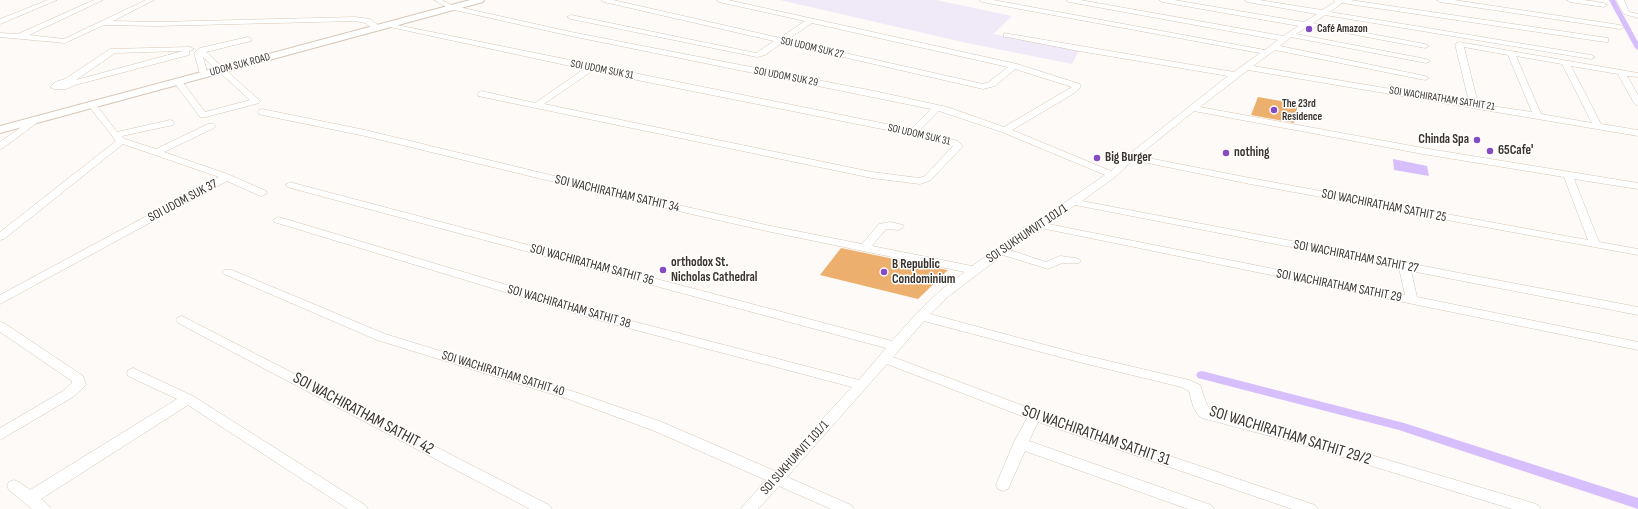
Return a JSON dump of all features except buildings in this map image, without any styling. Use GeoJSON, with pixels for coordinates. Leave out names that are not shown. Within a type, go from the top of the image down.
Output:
{"type":"FeatureCollection","features":[{"type":"Feature","properties":{"kind":"main road","name":"UDOM SUK ROAD"},"geometry":{"type":"LineString","coordinates":[[0,130],[480,0]]}},
{"type":"Feature","properties":{"kind":"street"},"geometry":{"type":"LineString","coordinates":[[0,22],[54,0]]}},
{"type":"Feature","properties":{"kind":"street"},"geometry":{"type":"LineString","coordinates":[[19,37],[100,0]]}},
{"type":"Feature","properties":{"kind":"street"},"geometry":{"type":"LineString","coordinates":[[0,35],[65,41],[151,0]]}},
{"type":"Feature","properties":{"kind":"street","name":"SOI UDOM SUK 29"},"geometry":{"type":"LineString","coordinates":[[438,0],[452,8],[570,37],[874,94],[954,112],[1005,130],[1112,175]]}},
{"type":"Feature","properties":{"kind":"street","name":"SOI UDOM SUK 27"},"geometry":{"type":"LineString","coordinates":[[604,0],[983,87],[992,84],[1014,66]]}},
{"type":"Feature","properties":{"kind":"street"},"geometry":{"type":"LineString","coordinates":[[719,0],[1014,66],[1074,84],[1078,87],[1005,130]]}},
{"type":"Feature","properties":{"kind":"street"},"geometry":{"type":"LineString","coordinates":[[982,0],[1011,2],[1086,20],[1266,52]]}},
{"type":"Feature","properties":{"kind":"street"},"geometry":{"type":"LineString","coordinates":[[1068,0],[1307,24],[1425,46]]}},
{"type":"Feature","properties":{"kind":"street"},"geometry":{"type":"LineString","coordinates":[[1162,0],[1187,13],[1288,37],[1426,61]]}},
{"type":"Feature","properties":{"kind":"street"},"geometry":{"type":"LineString","coordinates":[[1247,0],[1591,57]]}},
{"type":"Feature","properties":{"kind":"street"},"geometry":{"type":"LineString","coordinates":[[1340,0],[1605,40]]}},
{"type":"Feature","properties":{"kind":"street","name":"SOI SUKHUMVIT 101/1"},"geometry":{"type":"LineString","coordinates":[[750,509],[862,385],[921,316],[946,292],[974,270],[1112,175],[1131,157],[1192,108],[1266,52],[1340,0]]}},
{"type":"Feature","properties":{"kind":"street"},"geometry":{"type":"LineString","coordinates":[[1440,0],[1620,27]]}},
{"type":"Feature","properties":{"kind":"street"},"geometry":{"type":"LineString","coordinates":[[1570,0],[1604,5]]}},
{"type":"Feature","properties":{"kind":"street"},"geometry":{"type":"LineString","coordinates":[[1619,0],[1621,1],[1626,13],[1636,18]]}},
{"type":"Feature","properties":{"kind":"street"},"geometry":{"type":"LineString","coordinates":[[1086,20],[1103,3]]}},
{"type":"Feature","properties":{"kind":"street"},"geometry":{"type":"LineString","coordinates":[[1174,36],[1187,13]]}},
{"type":"Feature","properties":{"kind":"street"},"geometry":{"type":"LineString","coordinates":[[571,18],[757,55],[812,20]]}},
{"type":"Feature","properties":{"kind":"street"},"geometry":{"type":"LineString","coordinates":[[103,23],[135,24],[355,19],[367,21],[378,28]]}},
{"type":"Feature","properties":{"kind":"street","name":"SOI UDOM SUK 31"},"geometry":{"type":"LineString","coordinates":[[390,25],[591,68],[913,132],[958,145],[925,180],[872,174],[482,94]]}},
{"type":"Feature","properties":{"kind":"street"},"geometry":{"type":"LineString","coordinates":[[1007,35],[1079,49],[1236,75]]}},
{"type":"Feature","properties":{"kind":"street"},"geometry":{"type":"LineString","coordinates":[[201,51],[248,39]]}},
{"type":"Feature","properties":{"kind":"street"},"geometry":{"type":"LineString","coordinates":[[1474,104],[1458,45],[1638,74]]}},
{"type":"Feature","properties":{"kind":"street"},"geometry":{"type":"LineString","coordinates":[[188,51],[113,51],[70,82],[188,51],[202,47],[201,51],[204,75]]}},
{"type":"Feature","properties":{"kind":"street"},"geometry":{"type":"LineString","coordinates":[[1274,47],[1425,78]]}},
{"type":"Feature","properties":{"kind":"street"},"geometry":{"type":"LineString","coordinates":[[178,82],[203,115],[256,101],[201,51]]}},
{"type":"Feature","properties":{"kind":"street"},"geometry":{"type":"LineString","coordinates":[[1511,53],[1537,115]]}},
{"type":"Feature","properties":{"kind":"street"},"geometry":{"type":"LineString","coordinates":[[1565,62],[1598,126]]}},
{"type":"Feature","properties":{"kind":"street","name":"SOI WACHIRATHAM SATHIT 21"},"geometry":{"type":"LineString","coordinates":[[1246,67],[1474,104],[1638,133]]}},
{"type":"Feature","properties":{"kind":"street"},"geometry":{"type":"LineString","coordinates":[[536,106],[591,68]]}},
{"type":"Feature","properties":{"kind":"street"},"geometry":{"type":"LineString","coordinates":[[1620,72],[1638,103]]}},
{"type":"Feature","properties":{"kind":"street"},"geometry":{"type":"LineString","coordinates":[[92,105],[118,138]]}},
{"type":"Feature","properties":{"kind":"street"},"geometry":{"type":"LineString","coordinates":[[913,132],[937,108]]}},
{"type":"Feature","properties":{"kind":"street"},"geometry":{"type":"LineString","coordinates":[[1192,108],[1568,175],[1638,186]]}},
{"type":"Feature","properties":{"kind":"street","name":"SOI WACHIRATHAM SATHIT 34"},"geometry":{"type":"LineString","coordinates":[[262,112],[354,132],[365,132],[616,194],[771,229],[974,270]]}},
{"type":"Feature","properties":{"kind":"street"},"geometry":{"type":"LineString","coordinates":[[0,146],[35,120]]}},
{"type":"Feature","properties":{"kind":"street"},"geometry":{"type":"LineString","coordinates":[[0,237],[118,138],[170,123]]}},
{"type":"Feature","properties":{"kind":"street"},"geometry":{"type":"LineString","coordinates":[[160,154],[211,129]]}},
{"type":"Feature","properties":{"kind":"street","name":"SOI UDOM SUK 37"},"geometry":{"type":"LineString","coordinates":[[118,138],[227,177]]}},
{"type":"Feature","properties":{"kind":"street","name":"SOI WACHIRATHAM SATHIT 25"},"geometry":{"type":"LineString","coordinates":[[1131,157],[1250,181],[1638,252]]}},
{"type":"Feature","properties":{"kind":"street"},"geometry":{"type":"LineString","coordinates":[[1568,175],[1595,245]]}},
{"type":"Feature","properties":{"kind":"street"},"geometry":{"type":"LineString","coordinates":[[227,177],[262,193]]}},
{"type":"Feature","properties":{"kind":"street","name":"SOI UDOM SUK 37"},"geometry":{"type":"LineString","coordinates":[[0,300],[227,177]]}},
{"type":"Feature","properties":{"kind":"street","name":"SOI WACHIRATHAM SATHIT 36"},"geometry":{"type":"LineString","coordinates":[[290,185],[894,346]]}},
{"type":"Feature","properties":{"kind":"street","name":"SOI WACHIRATHAM SATHIT 27"},"geometry":{"type":"LineString","coordinates":[[1074,202],[1638,310]]}},
{"type":"Feature","properties":{"kind":"street","name":"SOI WACHIRATHAM SATHIT 38"},"geometry":{"type":"LineString","coordinates":[[278,220],[598,316],[862,385]]}},
{"type":"Feature","properties":{"kind":"street"},"geometry":{"type":"LineString","coordinates":[[864,248],[883,226],[890,225],[899,227]]}},
{"type":"Feature","properties":{"kind":"street","name":"SOI WACHIRATHAM SATHIT 29"},"geometry":{"type":"LineString","coordinates":[[1040,225],[1638,346]]}},
{"type":"Feature","properties":{"kind":"street"},"geometry":{"type":"LineString","coordinates":[[1001,251],[1048,266],[1060,259],[1075,261]]}},
{"type":"Feature","properties":{"kind":"street"},"geometry":{"type":"LineString","coordinates":[[1404,266],[1412,300]]}},
{"type":"Feature","properties":{"kind":"street","name":"SOI WACHIRATHAM SATHIT 40"},"geometry":{"type":"LineString","coordinates":[[228,272],[380,337],[573,396],[657,426],[846,509]]}},
{"type":"Feature","properties":{"kind":"street","name":"SOI WACHIRATHAM SATHIT 29/2"},"geometry":{"type":"LineString","coordinates":[[921,316],[1079,358],[1184,383],[1195,388],[1200,406],[1207,414],[1300,439],[1534,509]]}},
{"type":"Feature","properties":{"kind":"street","name":"SOI WACHIRATHAM SATHIT 42"},"geometry":{"type":"LineString","coordinates":[[182,320],[544,509]]}},
{"type":"Feature","properties":{"kind":"street"},"geometry":{"type":"LineString","coordinates":[[0,326],[78,379],[79,385],[68,394],[0,435]]}},
{"type":"Feature","properties":{"kind":"street","name":"SOI WACHIRATHAM SATHIT 31"},"geometry":{"type":"LineString","coordinates":[[884,358],[1035,416],[1310,509]]}},
{"type":"Feature","properties":{"kind":"street"},"geometry":{"type":"LineString","coordinates":[[133,373],[184,397],[360,509]]}},
{"type":"Feature","properties":{"kind":"street"},"geometry":{"type":"LineString","coordinates":[[14,486],[38,505],[184,397]]}},
{"type":"Feature","properties":{"kind":"street"},"geometry":{"type":"LineString","coordinates":[[1003,485],[1021,443],[1035,416]]}},
{"type":"Feature","properties":{"kind":"street"},"geometry":{"type":"LineString","coordinates":[[1021,443],[1206,509]]}},
{"type":"Feature","properties":{"kind":"shaded area"},"geometry":{"type":"Polygon","coordinates":[[[780,0],[936,0],[1012,16],[993,34],[1079,50],[1072,64],[967,43],[780,0]]]}},
{"type":"Feature","properties":{"kind":"shaded area"},"geometry":{"type":"Polygon","coordinates":[[[1393,159],[1427,166],[1429,176],[1394,170],[1393,159]]]}},
{"type":"Feature","properties":{"kind":"waterway"},"geometry":{"type":"LineString","coordinates":[[1612,0],[1638,48]]}},
{"type":"Feature","properties":{"kind":"waterway"},"geometry":{"type":"LineString","coordinates":[[1202,375],[1400,426],[1638,504]]}},
{"type":"Feature","properties":{"kind":"place","name":"Café Amazon"},"geometry":{"type":"Point","coordinates":[1309,29]}},
{"type":"Feature","properties":{"kind":"place","name":"The 23rd Residence"},"geometry":{"type":"Point","coordinates":[1274,110]}},
{"type":"Feature","properties":{"kind":"place","name":"Chinda Spa"},"geometry":{"type":"Point","coordinates":[1477,140]}},
{"type":"Feature","properties":{"kind":"place","name":"65Cafe'"},"geometry":{"type":"Point","coordinates":[1490,151]}},
{"type":"Feature","properties":{"kind":"place","name":"nothing"},"geometry":{"type":"Point","coordinates":[1226,153]}},
{"type":"Feature","properties":{"kind":"place","name":"Big Burger"},"geometry":{"type":"Point","coordinates":[1097,158]}},
{"type":"Feature","properties":{"kind":"place","name":"orthodox St. Nicholas Cathedral"},"geometry":{"type":"Point","coordinates":[663,270]}},
{"type":"Feature","properties":{"kind":"place","name":"B Republic Condominium"},"geometry":{"type":"Point","coordinates":[884,272]}}]}
